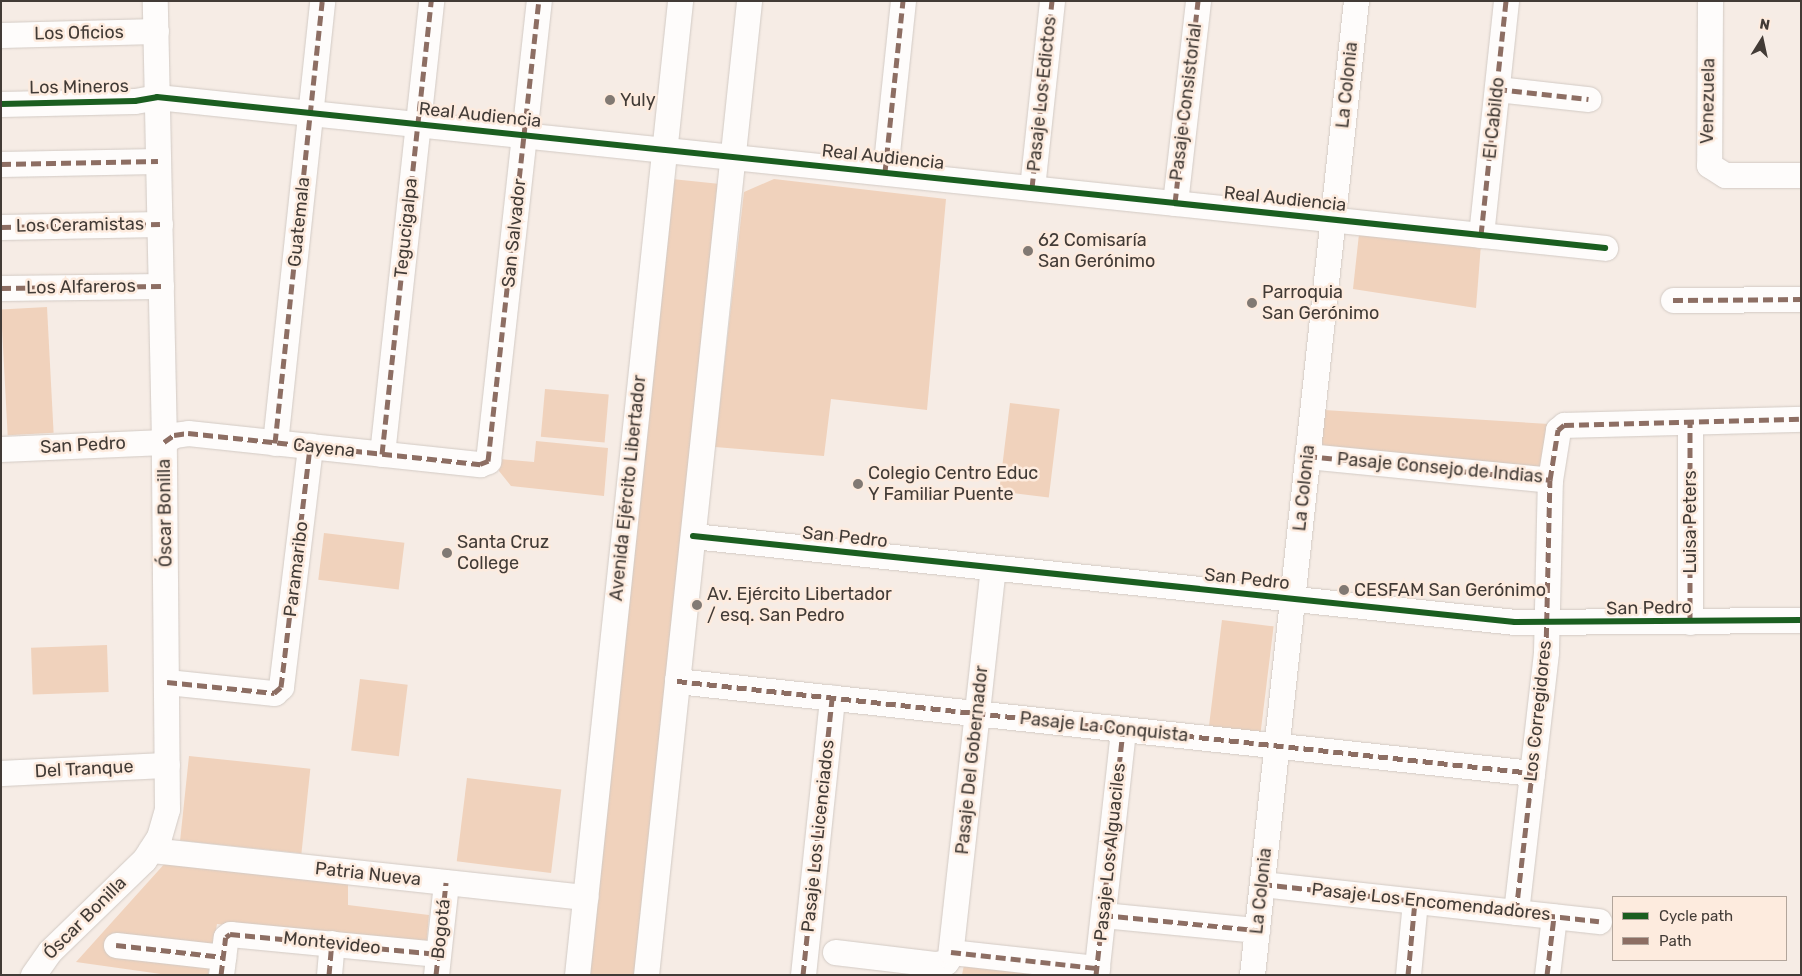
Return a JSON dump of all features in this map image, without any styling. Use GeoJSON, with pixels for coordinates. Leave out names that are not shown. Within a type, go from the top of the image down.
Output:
{"type":"FeatureCollection","features":[{"type":"Feature","properties":{"kind":"street","name":"Óscar Bonilla"},"geometry":{"type":"LineString","coordinates":[[33,975],[50,951],[151,850],[167,809],[164,442],[155,1]]}},
{"type":"Feature","properties":{"kind":"street","name":"Guatemala"},"geometry":{"type":"LineString","coordinates":[[275,442],[322,1]]}},
{"type":"Feature","properties":{"kind":"street","name":"Tegucigalpa"},"geometry":{"type":"LineString","coordinates":[[382,454],[431,1]]}},
{"type":"Feature","properties":{"kind":"street","name":"San Salvador"},"geometry":{"type":"LineString","coordinates":[[486,463],[539,1]]}},
{"type":"Feature","properties":{"kind":"street","name":"Avenida Ejército Libertador"},"geometry":{"type":"LineString","coordinates":[[577,975],[680,1]]}},
{"type":"Feature","properties":{"kind":"street"},"geometry":{"type":"LineString","coordinates":[[646,975],[749,1]]}},
{"type":"Feature","properties":{"kind":"street"},"geometry":{"type":"LineString","coordinates":[[885,172],[903,1]]}},
{"type":"Feature","properties":{"kind":"street","name":"Pasaje Los Edictos"},"geometry":{"type":"LineString","coordinates":[[1032,188],[1052,1]]}},
{"type":"Feature","properties":{"kind":"street","name":"Pasaje Consistorial"},"geometry":{"type":"LineString","coordinates":[[1175,202],[1198,1]]}},
{"type":"Feature","properties":{"kind":"street","name":"La Colonia"},"geometry":{"type":"LineString","coordinates":[[1252,975],[1356,1]]}},
{"type":"Feature","properties":{"kind":"street","name":"El Cabildo"},"geometry":{"type":"LineString","coordinates":[[1481,235],[1506,1]]}},
{"type":"Feature","properties":{"kind":"street","name":"Venezuela"},"geometry":{"type":"LineString","coordinates":[[1710,1],[1709,165],[1725,175],[1801,175]]}},
{"type":"Feature","properties":{"kind":"street","name":"Los Oficios"},"geometry":{"type":"LineString","coordinates":[[1,35],[156,31]]}},
{"type":"Feature","properties":{"kind":"street"},"geometry":{"type":"LineString","coordinates":[[1497,89],[1588,99]]}},
{"type":"Feature","properties":{"kind":"street","name":"Real Audiencia"},"geometry":{"type":"LineString","coordinates":[[157,97],[1605,248]]}},
{"type":"Feature","properties":{"kind":"street","name":"Los Mineros"},"geometry":{"type":"LineString","coordinates":[[1,104],[135,101],[157,97]]}},
{"type":"Feature","properties":{"kind":"street"},"geometry":{"type":"LineString","coordinates":[[1,164],[158,161]]}},
{"type":"Feature","properties":{"kind":"street","name":"Los Ceramistas"},"geometry":{"type":"LineString","coordinates":[[1,226],[160,224]]}},
{"type":"Feature","properties":{"kind":"street","name":"Los Alfareros"},"geometry":{"type":"LineString","coordinates":[[1,288],[161,286]]}},
{"type":"Feature","properties":{"kind":"street"},"geometry":{"type":"LineString","coordinates":[[1673,300],[1801,299]]}},
{"type":"Feature","properties":{"kind":"street","name":"Pasaje Consejo de Indias"},"geometry":{"type":"LineString","coordinates":[[1308,456],[1550,480],[1554,440],[1558,430],[1564,425],[1801,419]]}},
{"type":"Feature","properties":{"kind":"street","name":"Luisa Peters"},"geometry":{"type":"LineString","coordinates":[[1690,423],[1690,622]]}},
{"type":"Feature","properties":{"kind":"street","name":"Cayena"},"geometry":{"type":"LineString","coordinates":[[164,442],[174,435],[188,433],[486,463]]}},
{"type":"Feature","properties":{"kind":"street","name":"San Pedro"},"geometry":{"type":"LineString","coordinates":[[1,449],[164,442]]}},
{"type":"Feature","properties":{"kind":"street","name":"Paramaribo"},"geometry":{"type":"LineString","coordinates":[[167,682],[269,693],[278,691],[282,682],[310,446]]}},
{"type":"Feature","properties":{"kind":"street","name":"Los Corregidores"},"geometry":{"type":"LineString","coordinates":[[1516,912],[1546,652],[1545,623],[1550,480]]}},
{"type":"Feature","properties":{"kind":"street","name":"San Pedro"},"geometry":{"type":"LineString","coordinates":[[693,536],[1292,599],[1545,623],[1801,620]]}},
{"type":"Feature","properties":{"kind":"street","name":"Pasaje Del Gobernador"},"geometry":{"type":"LineString","coordinates":[[951,952],[993,568]]}},
{"type":"Feature","properties":{"kind":"street","name":"Pasaje La Conquista"},"geometry":{"type":"LineString","coordinates":[[677,681],[1532,773]]}},
{"type":"Feature","properties":{"kind":"street","name":"Pasaje Los Licenciados"},"geometry":{"type":"LineString","coordinates":[[803,975],[832,698]]}},
{"type":"Feature","properties":{"kind":"street","name":"Pasaje Los Alguaciles"},"geometry":{"type":"LineString","coordinates":[[1097,971],[1123,729]]}},
{"type":"Feature","properties":{"kind":"street","name":"Del Tranque"},"geometry":{"type":"LineString","coordinates":[[1,773],[167,765]]}},
{"type":"Feature","properties":{"kind":"street","name":"Patria Nueva"},"geometry":{"type":"LineString","coordinates":[[151,850],[585,897]]}},
{"type":"Feature","properties":{"kind":"street","name":"Bogotá"},"geometry":{"type":"LineString","coordinates":[[437,964],[446,882]]}},
{"type":"Feature","properties":{"kind":"street","name":"Pasaje Los Encomendadores"},"geometry":{"type":"LineString","coordinates":[[1262,884],[1599,921]]}},
{"type":"Feature","properties":{"kind":"street"},"geometry":{"type":"LineString","coordinates":[[1408,975],[1415,901]]}},
{"type":"Feature","properties":{"kind":"street"},"geometry":{"type":"LineString","coordinates":[[1103,915],[1257,930]]}},
{"type":"Feature","properties":{"kind":"street"},"geometry":{"type":"LineString","coordinates":[[1547,975],[1554,916]]}},
{"type":"Feature","properties":{"kind":"street"},"geometry":{"type":"LineString","coordinates":[[329,975],[332,943]]}},
{"type":"Feature","properties":{"kind":"street","name":"Montevideo"},"geometry":{"type":"LineString","coordinates":[[116,945],[224,956],[332,943],[437,964]]}},
{"type":"Feature","properties":{"kind":"street"},"geometry":{"type":"LineString","coordinates":[[836,952],[936,964],[946,962],[951,952],[1097,971]]}},
{"type":"Feature","properties":{"kind":"shaded area"},"geometry":{"type":"Polygon","coordinates":[[[672,179],[718,184],[635,975],[588,975],[672,179]]]}},
{"type":"Feature","properties":{"kind":"shaded area"},"geometry":{"type":"Polygon","coordinates":[[[774,179],[946,199],[927,410],[831,399],[824,456],[715,447],[744,192],[774,179]]]}},
{"type":"Feature","properties":{"kind":"shaded area"},"geometry":{"type":"Polygon","coordinates":[[[1359,234],[1481,244],[1476,308],[1353,289],[1359,234]]]}},
{"type":"Feature","properties":{"kind":"shaded area"},"geometry":{"type":"Polygon","coordinates":[[[47,307],[54,433],[8,435],[1,309],[47,307]]]}},
{"type":"Feature","properties":{"kind":"shaded area"},"geometry":{"type":"Polygon","coordinates":[[[545,389],[609,395],[605,442],[541,437],[545,389]]]}},
{"type":"Feature","properties":{"kind":"shaded area"},"geometry":{"type":"Polygon","coordinates":[[[1010,403],[1060,409],[1049,497],[999,491],[1010,403]]]}},
{"type":"Feature","properties":{"kind":"shaded area"},"geometry":{"type":"Polygon","coordinates":[[[1324,410],[1549,424],[1544,474],[1320,452],[1324,410]]]}},
{"type":"Feature","properties":{"kind":"shaded area"},"geometry":{"type":"Polygon","coordinates":[[[536,441],[608,448],[604,496],[511,486],[499,471],[500,459],[534,462],[536,441]]]}},
{"type":"Feature","properties":{"kind":"shaded area"},"geometry":{"type":"Polygon","coordinates":[[[324,533],[404,543],[399,590],[318,580],[324,533]]]}},
{"type":"Feature","properties":{"kind":"shaded area"},"geometry":{"type":"Polygon","coordinates":[[[1222,620],[1274,626],[1260,735],[1209,728],[1222,620]]]}},
{"type":"Feature","properties":{"kind":"shaded area"},"geometry":{"type":"Polygon","coordinates":[[[107,645],[109,692],[33,695],[31,648],[107,645]]]}},
{"type":"Feature","properties":{"kind":"shaded area"},"geometry":{"type":"Polygon","coordinates":[[[360,679],[408,685],[399,756],[351,750],[360,679]]]}},
{"type":"Feature","properties":{"kind":"shaded area"},"geometry":{"type":"Polygon","coordinates":[[[189,756],[310,769],[301,853],[180,841],[189,756]]]}},
{"type":"Feature","properties":{"kind":"shaded area"},"geometry":{"type":"Polygon","coordinates":[[[467,778],[561,790],[551,873],[457,861],[467,778]]]}},
{"type":"Feature","properties":{"kind":"shaded area"},"geometry":{"type":"Polygon","coordinates":[[[167,861],[348,884],[348,905],[429,915],[426,948],[217,924],[208,975],[168,975],[76,962],[167,861]]]}},
{"type":"Feature","properties":{"kind":"shaded area"},"geometry":{"type":"Polygon","coordinates":[[[964,965],[1057,975],[962,975],[964,965]]]}},
{"type":"Feature","properties":{"kind":"marked path"},"geometry":{"type":"LineString","coordinates":[[275,443],[322,1]]}},
{"type":"Feature","properties":{"kind":"marked path"},"geometry":{"type":"LineString","coordinates":[[382,454],[431,1]]}},
{"type":"Feature","properties":{"kind":"marked path"},"geometry":{"type":"LineString","coordinates":[[164,442],[174,435],[188,433],[480,464],[488,461],[539,1]]}},
{"type":"Feature","properties":{"kind":"marked path"},"geometry":{"type":"LineString","coordinates":[[885,172],[903,1]]}},
{"type":"Feature","properties":{"kind":"marked path"},"geometry":{"type":"LineString","coordinates":[[1032,188],[1052,1]]}},
{"type":"Feature","properties":{"kind":"marked path"},"geometry":{"type":"LineString","coordinates":[[1175,203],[1198,1]]}},
{"type":"Feature","properties":{"kind":"marked path"},"geometry":{"type":"LineString","coordinates":[[1481,235],[1506,1]]}},
{"type":"Feature","properties":{"kind":"marked path"},"geometry":{"type":"LineString","coordinates":[[1497,89],[1588,99]]}},
{"type":"Feature","properties":{"kind":"marked path"},"geometry":{"type":"LineString","coordinates":[[1,164],[158,161]]}},
{"type":"Feature","properties":{"kind":"marked path"},"geometry":{"type":"LineString","coordinates":[[1,227],[160,224]]}},
{"type":"Feature","properties":{"kind":"marked path"},"geometry":{"type":"LineString","coordinates":[[1,288],[161,286]]}},
{"type":"Feature","properties":{"kind":"marked path"},"geometry":{"type":"LineString","coordinates":[[1673,300],[1801,299]]}},
{"type":"Feature","properties":{"kind":"marked path"},"geometry":{"type":"LineString","coordinates":[[1516,912],[1546,652],[1550,480],[1558,430],[1564,425],[1801,419]]}},
{"type":"Feature","properties":{"kind":"marked path"},"geometry":{"type":"LineString","coordinates":[[1690,423],[1690,622]]}},
{"type":"Feature","properties":{"kind":"marked path"},"geometry":{"type":"LineString","coordinates":[[167,682],[274,693],[281,687],[310,446]]}},
{"type":"Feature","properties":{"kind":"marked path"},"geometry":{"type":"LineString","coordinates":[[1307,456],[1550,480]]}},
{"type":"Feature","properties":{"kind":"marked path"},"geometry":{"type":"LineString","coordinates":[[677,681],[1532,773]]}},
{"type":"Feature","properties":{"kind":"marked path"},"geometry":{"type":"LineString","coordinates":[[803,975],[832,698]]}},
{"type":"Feature","properties":{"kind":"marked path"},"geometry":{"type":"LineString","coordinates":[[1096,975],[1123,729]]}},
{"type":"Feature","properties":{"kind":"marked path"},"geometry":{"type":"LineString","coordinates":[[436,975],[446,883]]}},
{"type":"Feature","properties":{"kind":"marked path"},"geometry":{"type":"LineString","coordinates":[[1262,884],[1599,921]]}},
{"type":"Feature","properties":{"kind":"marked path"},"geometry":{"type":"LineString","coordinates":[[1408,975],[1415,901]]}},
{"type":"Feature","properties":{"kind":"marked path"},"geometry":{"type":"LineString","coordinates":[[1103,915],[1257,930]]}},
{"type":"Feature","properties":{"kind":"marked path"},"geometry":{"type":"LineString","coordinates":[[1547,975],[1554,916]]}},
{"type":"Feature","properties":{"kind":"marked path"},"geometry":{"type":"LineString","coordinates":[[221,975],[226,937],[230,934],[438,954]]}},
{"type":"Feature","properties":{"kind":"marked path"},"geometry":{"type":"LineString","coordinates":[[329,975],[332,943]]}},
{"type":"Feature","properties":{"kind":"marked path"},"geometry":{"type":"LineString","coordinates":[[116,945],[223,957]]}},
{"type":"Feature","properties":{"kind":"marked path"},"geometry":{"type":"LineString","coordinates":[[951,952],[1097,968]]}},
{"type":"Feature","properties":{"kind":"cycle path"},"geometry":{"type":"LineString","coordinates":[[1,104],[135,101],[157,97],[1605,248]]}},
{"type":"Feature","properties":{"kind":"cycle path"},"geometry":{"type":"LineString","coordinates":[[693,536],[1515,622],[1801,620]]}},
{"type":"Feature","properties":{"kind":"place","name":"Yuly"},"geometry":{"type":"Point","coordinates":[610,100]}},
{"type":"Feature","properties":{"kind":"place","name":"62 Comisaría San Gerónimo"},"geometry":{"type":"Point","coordinates":[1028,251]}},
{"type":"Feature","properties":{"kind":"place","name":"Parroquia San Gerónimo"},"geometry":{"type":"Point","coordinates":[1252,303]}},
{"type":"Feature","properties":{"kind":"place","name":"Colegio Centro Educ Y Familiar Puente"},"geometry":{"type":"Point","coordinates":[858,484]}},
{"type":"Feature","properties":{"kind":"place","name":"Santa Cruz College"},"geometry":{"type":"Point","coordinates":[447,553]}},
{"type":"Feature","properties":{"kind":"place","name":"CESFAM San Gerónimo"},"geometry":{"type":"Point","coordinates":[1344,590]}},
{"type":"Feature","properties":{"kind":"place","name":"Av. Ejército Libertador / esq. San Pedro"},"geometry":{"type":"Point","coordinates":[697,605]}}]}
